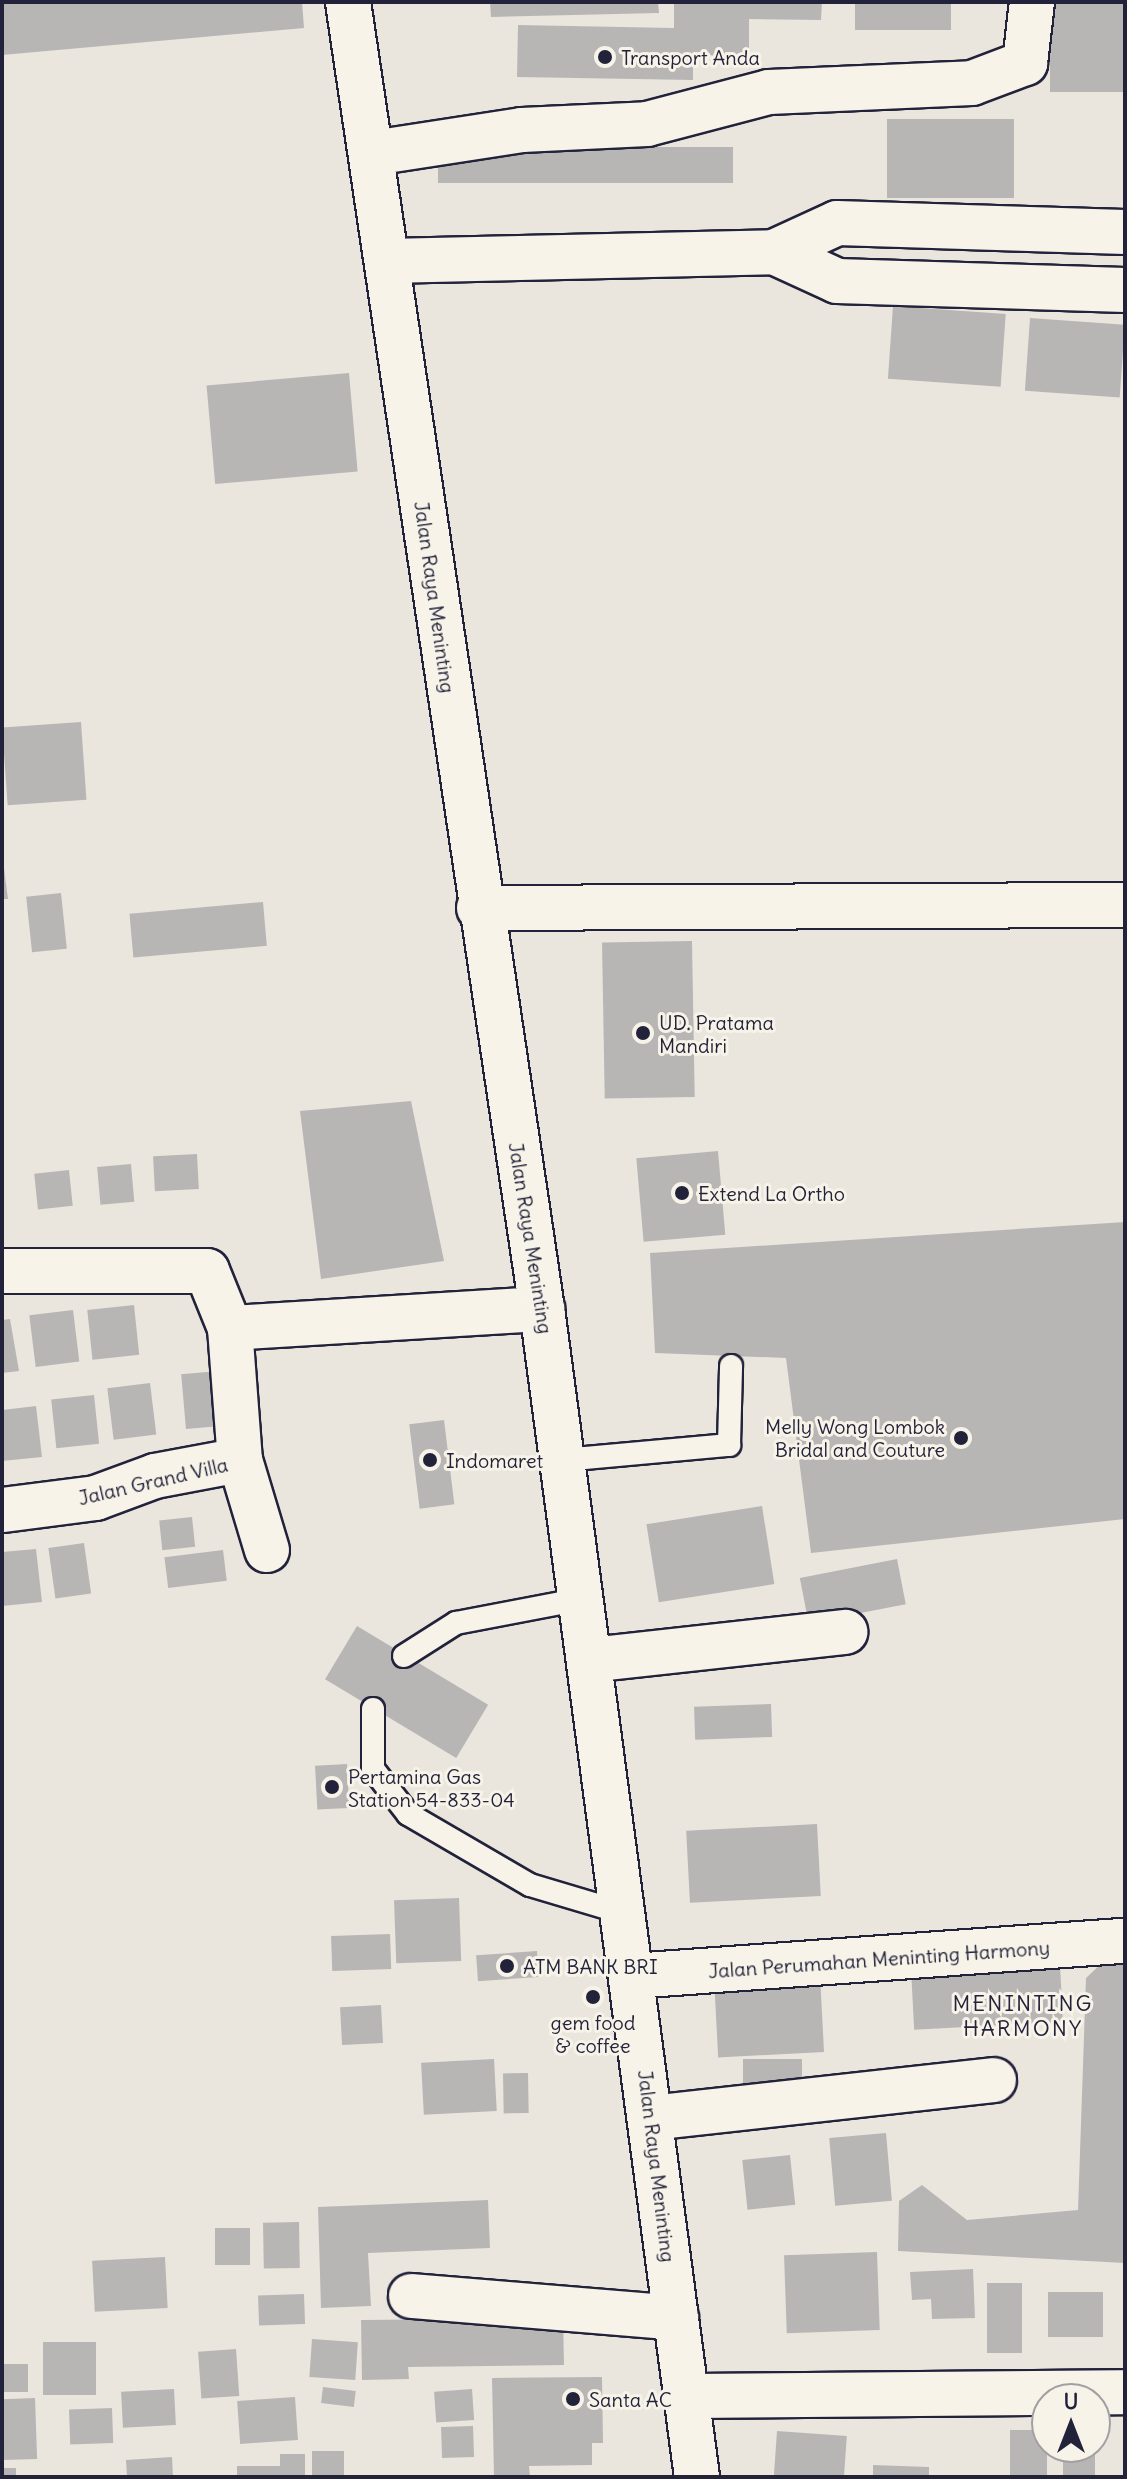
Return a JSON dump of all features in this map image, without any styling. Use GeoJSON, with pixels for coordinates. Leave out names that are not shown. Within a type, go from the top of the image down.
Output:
{"type":"FeatureCollection","features":[{"type":"Feature","properties":{"kind":"main road","name":"Jalan Raya Meninting"},"geometry":{"type":"LineString","coordinates":[[348,2],[373,153],[479,908],[542,1309],[697,2477]]}},
{"type":"Feature","properties":{"kind":"main road"},"geometry":{"type":"LineString","coordinates":[[373,153],[522,130],[647,124],[769,92],[972,83],[1025,63],[1032,2]]}},
{"type":"Feature","properties":{"kind":"main road"},"geometry":{"type":"LineString","coordinates":[[387,261],[774,252],[837,223],[1125,232]]}},
{"type":"Feature","properties":{"kind":"main road"},"geometry":{"type":"LineString","coordinates":[[872,283],[875,225]]}},
{"type":"Feature","properties":{"kind":"main road"},"geometry":{"type":"LineString","coordinates":[[774,252],[837,281],[1125,290]]}},
{"type":"Feature","properties":{"kind":"main road"},"geometry":{"type":"LineString","coordinates":[[479,908],[1125,905]]}},
{"type":"Feature","properties":{"kind":"main road","name":"Jalan Grand Villa"},"geometry":{"type":"LineString","coordinates":[[2,1271],[207,1271],[230,1328],[240,1460],[155,1476],[96,1498],[2,1510]]}},
{"type":"Feature","properties":{"kind":"main road"},"geometry":{"type":"LineString","coordinates":[[230,1328],[542,1309]]}},
{"type":"Feature","properties":{"kind":"main road"},"geometry":{"type":"LineString","coordinates":[[240,1460],[267,1550]]}},
{"type":"Feature","properties":{"kind":"main road"},"geometry":{"type":"LineString","coordinates":[[590,1660],[845,1632]]}},
{"type":"Feature","properties":{"kind":"main road","name":"Jalan Perumahan Meninting Harmony"},"geometry":{"type":"LineString","coordinates":[[632,1976],[1125,1941]]}},
{"type":"Feature","properties":{"kind":"main road"},"geometry":{"type":"LineString","coordinates":[[651,2118],[994,2080]]}},
{"type":"Feature","properties":{"kind":"main road"},"geometry":{"type":"LineString","coordinates":[[411,2296],[676,2318]]}},
{"type":"Feature","properties":{"kind":"main road"},"geometry":{"type":"LineString","coordinates":[[685,2396],[1125,2392]]}},
{"type":"Feature","properties":{"kind":"lane"},"geometry":{"type":"LineString","coordinates":[[563,1460],[729,1445],[731,1366]]}},
{"type":"Feature","properties":{"kind":"lane"},"geometry":{"type":"LineString","coordinates":[[404,1656],[456,1623],[582,1599]]}},
{"type":"Feature","properties":{"kind":"lane"},"geometry":{"type":"LineString","coordinates":[[373,1709],[373,1769],[408,1814],[530,1885],[624,1913]]}},
{"type":"Feature","properties":{"kind":"building"},"geometry":{"type":"Polygon","coordinates":[[[2,2],[302,2],[304,28],[2,55],[2,2]]]}},
{"type":"Feature","properties":{"kind":"building"},"geometry":{"type":"Polygon","coordinates":[[[490,2],[658,2],[659,13],[491,17],[490,2]]]}},
{"type":"Feature","properties":{"kind":"building"},"geometry":{"type":"Polygon","coordinates":[[[674,2],[822,2],[821,20],[749,19],[749,56],[693,55],[693,80],[517,77],[518,25],[674,28],[674,2]]]}},
{"type":"Feature","properties":{"kind":"building"},"geometry":{"type":"Polygon","coordinates":[[[855,2],[951,2],[951,30],[855,30],[855,2]]]}},
{"type":"Feature","properties":{"kind":"building"},"geometry":{"type":"Polygon","coordinates":[[[1050,2],[1125,2],[1125,92],[1050,92],[1050,2]]]}},
{"type":"Feature","properties":{"kind":"building"},"geometry":{"type":"Polygon","coordinates":[[[887,119],[1014,119],[1014,198],[887,198],[887,119]]]}},
{"type":"Feature","properties":{"kind":"building"},"geometry":{"type":"Polygon","coordinates":[[[438,147],[733,147],[733,183],[438,183],[438,147]]]}},
{"type":"Feature","properties":{"kind":"building"},"geometry":{"type":"Polygon","coordinates":[[[893,306],[1006,314],[1001,387],[888,379],[893,306]]]}},
{"type":"Feature","properties":{"kind":"building"},"geometry":{"type":"Polygon","coordinates":[[[1030,318],[1125,325],[1120,397],[1025,391],[1030,318]]]}},
{"type":"Feature","properties":{"kind":"building"},"geometry":{"type":"Polygon","coordinates":[[[349,373],[358,472],[215,484],[207,385],[349,373]]]}},
{"type":"Feature","properties":{"kind":"building"},"geometry":{"type":"Polygon","coordinates":[[[81,722],[86,800],[8,805],[2,728],[81,722]]]}},
{"type":"Feature","properties":{"kind":"building"},"geometry":{"type":"Polygon","coordinates":[[[2,853],[8,899],[2,899],[2,853]]]}},
{"type":"Feature","properties":{"kind":"building"},"geometry":{"type":"Polygon","coordinates":[[[61,893],[67,949],[32,952],[26,897],[61,893]]]}},
{"type":"Feature","properties":{"kind":"building"},"geometry":{"type":"Polygon","coordinates":[[[263,902],[267,946],[133,958],[130,914],[263,902]]]}},
{"type":"Feature","properties":{"kind":"building"},"geometry":{"type":"Polygon","coordinates":[[[692,941],[695,1097],[605,1099],[602,943],[692,941]]]}},
{"type":"Feature","properties":{"kind":"building"},"geometry":{"type":"Polygon","coordinates":[[[411,1101],[444,1261],[321,1279],[300,1111],[411,1101]]]}},
{"type":"Feature","properties":{"kind":"building"},"geometry":{"type":"Polygon","coordinates":[[[718,1151],[725,1235],[644,1242],[636,1158],[718,1151]]]}},
{"type":"Feature","properties":{"kind":"building"},"geometry":{"type":"Polygon","coordinates":[[[197,1154],[199,1189],[155,1191],[153,1156],[197,1154]]]}},
{"type":"Feature","properties":{"kind":"building"},"geometry":{"type":"Polygon","coordinates":[[[131,1164],[134,1202],[100,1205],[97,1167],[131,1164]]]}},
{"type":"Feature","properties":{"kind":"building"},"geometry":{"type":"Polygon","coordinates":[[[69,1170],[73,1206],[38,1209],[34,1174],[69,1170]]]}},
{"type":"Feature","properties":{"kind":"building","name":"Melly Wong Lombok Bridal and Couture"},"geometry":{"type":"Polygon","coordinates":[[[1125,1222],[1125,1519],[811,1553],[786,1358],[655,1353],[650,1253],[1125,1222]]]}},
{"type":"Feature","properties":{"kind":"building"},"geometry":{"type":"Polygon","coordinates":[[[134,1305],[139,1355],[92,1360],[87,1310],[134,1305]]]}},
{"type":"Feature","properties":{"kind":"building"},"geometry":{"type":"Polygon","coordinates":[[[73,1310],[79,1362],[36,1367],[29,1315],[73,1310]]]}},
{"type":"Feature","properties":{"kind":"building"},"geometry":{"type":"Polygon","coordinates":[[[10,1319],[19,1371],[2,1373],[2,1320],[10,1319]]]}},
{"type":"Feature","properties":{"kind":"building"},"geometry":{"type":"Polygon","coordinates":[[[230,1370],[235,1425],[186,1429],[181,1374],[230,1370]]]}},
{"type":"Feature","properties":{"kind":"building"},"geometry":{"type":"Polygon","coordinates":[[[150,1383],[156,1435],[114,1440],[107,1388],[150,1383]]]}},
{"type":"Feature","properties":{"kind":"building"},"geometry":{"type":"Polygon","coordinates":[[[94,1395],[99,1444],[56,1448],[51,1399],[94,1395]]]}},
{"type":"Feature","properties":{"kind":"building"},"geometry":{"type":"Polygon","coordinates":[[[36,1406],[42,1457],[2,1461],[2,1410],[36,1406]]]}},
{"type":"Feature","properties":{"kind":"building"},"geometry":{"type":"Polygon","coordinates":[[[444,1420],[454,1504],[420,1509],[409,1424],[444,1420]]]}},
{"type":"Feature","properties":{"kind":"building"},"geometry":{"type":"Polygon","coordinates":[[[762,1506],[774,1584],[659,1602],[646,1524],[762,1506]]]}},
{"type":"Feature","properties":{"kind":"building"},"geometry":{"type":"Polygon","coordinates":[[[192,1517],[195,1547],[162,1550],[159,1520],[192,1517]]]}},
{"type":"Feature","properties":{"kind":"building"},"geometry":{"type":"Polygon","coordinates":[[[84,1543],[91,1594],[55,1599],[48,1548],[84,1543]]]}},
{"type":"Feature","properties":{"kind":"building"},"geometry":{"type":"Polygon","coordinates":[[[36,1549],[42,1602],[2,1606],[2,1552],[36,1549]]]}},
{"type":"Feature","properties":{"kind":"building"},"geometry":{"type":"Polygon","coordinates":[[[223,1550],[227,1581],[168,1588],[164,1557],[223,1550]]]}},
{"type":"Feature","properties":{"kind":"building"},"geometry":{"type":"Polygon","coordinates":[[[897,1559],[906,1604],[809,1623],[800,1578],[897,1559]]]}},
{"type":"Feature","properties":{"kind":"building","name":"Pertamina Gas Station 54-833-04"},"geometry":{"type":"Polygon","coordinates":[[[357,1626],[488,1705],[456,1758],[325,1679],[357,1626]]]}},
{"type":"Feature","properties":{"kind":"building"},"geometry":{"type":"Polygon","coordinates":[[[771,1704],[772,1737],[695,1740],[694,1707],[771,1704]]]}},
{"type":"Feature","properties":{"kind":"building","name":"Pertamina Gas Station 54-833-04"},"geometry":{"type":"Polygon","coordinates":[[[347,1764],[349,1808],[317,1810],[315,1766],[347,1764]]]}},
{"type":"Feature","properties":{"kind":"building"},"geometry":{"type":"Polygon","coordinates":[[[817,1824],[821,1896],[690,1903],[686,1831],[817,1824]]]}},
{"type":"Feature","properties":{"kind":"building"},"geometry":{"type":"Polygon","coordinates":[[[459,1898],[461,1961],[396,1963],[394,1900],[459,1898]]]}},
{"type":"Feature","properties":{"kind":"building"},"geometry":{"type":"Polygon","coordinates":[[[390,1934],[391,1969],[332,1971],[331,1936],[390,1934]]]}},
{"type":"Feature","properties":{"kind":"building","name":"ATM BANK BRI"},"geometry":{"type":"Polygon","coordinates":[[[537,1951],[539,1977],[478,1981],[476,1955],[537,1951]]]}},
{"type":"Feature","properties":{"kind":"building"},"geometry":{"type":"Polygon","coordinates":[[[1125,1958],[1125,2263],[898,2251],[899,2201],[922,2185],[967,2220],[1078,2210],[1086,1978],[1104,1961],[1125,1958]]]}},
{"type":"Feature","properties":{"kind":"building"},"geometry":{"type":"Polygon","coordinates":[[[1060,1965],[1063,2022],[914,2030],[911,1973],[1060,1965]]]}},
{"type":"Feature","properties":{"kind":"building"},"geometry":{"type":"Polygon","coordinates":[[[820,1975],[824,2052],[718,2057],[714,1981],[820,1975]]]}},
{"type":"Feature","properties":{"kind":"building"},"geometry":{"type":"Polygon","coordinates":[[[381,2005],[383,2043],[342,2045],[340,2007],[381,2005]]]}},
{"type":"Feature","properties":{"kind":"building"},"geometry":{"type":"Polygon","coordinates":[[[494,2059],[497,2111],[424,2115],[421,2063],[494,2059]]]}},
{"type":"Feature","properties":{"kind":"building"},"geometry":{"type":"Polygon","coordinates":[[[743,2059],[802,2059],[802,2092],[743,2092],[743,2059]]]}},
{"type":"Feature","properties":{"kind":"building"},"geometry":{"type":"Polygon","coordinates":[[[503,2073],[528,2073],[529,2113],[504,2113],[503,2073]]]}},
{"type":"Feature","properties":{"kind":"building"},"geometry":{"type":"Polygon","coordinates":[[[886,2133],[892,2201],[835,2206],[829,2138],[886,2133]]]}},
{"type":"Feature","properties":{"kind":"building"},"geometry":{"type":"Polygon","coordinates":[[[790,2155],[795,2205],[747,2210],[742,2160],[790,2155]]]}},
{"type":"Feature","properties":{"kind":"building"},"geometry":{"type":"Polygon","coordinates":[[[488,2200],[490,2248],[368,2253],[371,2306],[321,2308],[318,2207],[488,2200]]]}},
{"type":"Feature","properties":{"kind":"building"},"geometry":{"type":"Polygon","coordinates":[[[299,2222],[300,2268],[264,2269],[263,2223],[299,2222]]]}},
{"type":"Feature","properties":{"kind":"building"},"geometry":{"type":"Polygon","coordinates":[[[215,2228],[250,2228],[250,2265],[215,2265],[215,2228]]]}},
{"type":"Feature","properties":{"kind":"building"},"geometry":{"type":"Polygon","coordinates":[[[877,2252],[880,2330],[787,2333],[784,2255],[877,2252]]]}},
{"type":"Feature","properties":{"kind":"building"},"geometry":{"type":"Polygon","coordinates":[[[165,2257],[168,2308],[95,2312],[92,2261],[165,2257]]]}},
{"type":"Feature","properties":{"kind":"building"},"geometry":{"type":"Polygon","coordinates":[[[973,2269],[975,2318],[932,2319],[931,2299],[912,2300],[910,2272],[973,2269]]]}},
{"type":"Feature","properties":{"kind":"building"},"geometry":{"type":"Polygon","coordinates":[[[987,2283],[1022,2283],[1022,2353],[987,2353],[987,2283]]]}},
{"type":"Feature","properties":{"kind":"building"},"geometry":{"type":"Polygon","coordinates":[[[1048,2292],[1103,2292],[1103,2337],[1048,2337],[1048,2292]]]}},
{"type":"Feature","properties":{"kind":"building"},"geometry":{"type":"Polygon","coordinates":[[[304,2294],[305,2324],[259,2326],[258,2296],[304,2294]]]}},
{"type":"Feature","properties":{"kind":"building"},"geometry":{"type":"Polygon","coordinates":[[[563,2318],[564,2365],[408,2367],[409,2379],[362,2380],[361,2320],[563,2318]]]}},
{"type":"Feature","properties":{"kind":"building"},"geometry":{"type":"Polygon","coordinates":[[[312,2339],[358,2342],[355,2380],[309,2377],[312,2339]]]}},
{"type":"Feature","properties":{"kind":"building"},"geometry":{"type":"Polygon","coordinates":[[[43,2342],[96,2342],[96,2395],[43,2395],[43,2342]]]}},
{"type":"Feature","properties":{"kind":"building"},"geometry":{"type":"Polygon","coordinates":[[[236,2349],[239,2396],[201,2399],[198,2352],[236,2349]]]}},
{"type":"Feature","properties":{"kind":"building"},"geometry":{"type":"Polygon","coordinates":[[[2,2364],[28,2364],[28,2392],[2,2392],[2,2364]]]}},
{"type":"Feature","properties":{"kind":"building"},"geometry":{"type":"Polygon","coordinates":[[[602,2377],[603,2443],[592,2443],[592,2465],[529,2466],[530,2477],[494,2477],[492,2378],[602,2377]]]}},
{"type":"Feature","properties":{"kind":"building"},"geometry":{"type":"Polygon","coordinates":[[[323,2387],[356,2391],[354,2407],[321,2403],[323,2387]]]}},
{"type":"Feature","properties":{"kind":"building"},"geometry":{"type":"Polygon","coordinates":[[[174,2389],[176,2425],[123,2428],[121,2392],[174,2389]]]}},
{"type":"Feature","properties":{"kind":"building"},"geometry":{"type":"Polygon","coordinates":[[[472,2389],[474,2420],[436,2423],[434,2392],[472,2389]]]}},
{"type":"Feature","properties":{"kind":"building"},"geometry":{"type":"Polygon","coordinates":[[[295,2397],[298,2440],[240,2444],[237,2401],[295,2397]]]}},
{"type":"Feature","properties":{"kind":"building"},"geometry":{"type":"Polygon","coordinates":[[[35,2398],[37,2459],[4,2460],[2,2399],[35,2398]]]}},
{"type":"Feature","properties":{"kind":"building"},"geometry":{"type":"Polygon","coordinates":[[[112,2408],[113,2443],[70,2444],[69,2410],[112,2408]]]}},
{"type":"Feature","properties":{"kind":"building"},"geometry":{"type":"Polygon","coordinates":[[[473,2426],[474,2457],[442,2458],[441,2427],[473,2426]]]}},
{"type":"Feature","properties":{"kind":"building"},"geometry":{"type":"Polygon","coordinates":[[[1010,2430],[1031,2430],[1031,2463],[1047,2463],[1047,2477],[1010,2477],[1010,2430]]]}},
{"type":"Feature","properties":{"kind":"building"},"geometry":{"type":"Polygon","coordinates":[[[777,2431],[847,2436],[844,2477],[774,2477],[777,2431]]]}},
{"type":"Feature","properties":{"kind":"building"},"geometry":{"type":"Polygon","coordinates":[[[312,2451],[344,2451],[344,2477],[312,2477],[312,2451]]]}},
{"type":"Feature","properties":{"kind":"building"},"geometry":{"type":"Polygon","coordinates":[[[280,2454],[305,2454],[305,2477],[237,2477],[237,2466],[280,2466],[280,2454]]]}},
{"type":"Feature","properties":{"kind":"building"},"geometry":{"type":"Polygon","coordinates":[[[172,2457],[173,2477],[127,2477],[126,2460],[172,2457]]]}},
{"type":"Feature","properties":{"kind":"building"},"geometry":{"type":"Polygon","coordinates":[[[1063,2463],[1095,2463],[1095,2477],[1063,2477],[1063,2463]]]}},
{"type":"Feature","properties":{"kind":"building"},"geometry":{"type":"Polygon","coordinates":[[[873,2465],[929,2467],[929,2477],[873,2477],[873,2465]]]}},
{"type":"Feature","properties":{"kind":"building"},"geometry":{"type":"Polygon","coordinates":[[[2,2468],[16,2468],[16,2477],[2,2477],[2,2468]]]}},
{"type":"Feature","properties":{"kind":"place","name":"Transport Anda"},"geometry":{"type":"Point","coordinates":[605,57]}},
{"type":"Feature","properties":{"kind":"place","name":"UD. Pratama Mandiri"},"geometry":{"type":"Point","coordinates":[643,1033]}},
{"type":"Feature","properties":{"kind":"place","name":"Extend La Ortho"},"geometry":{"type":"Point","coordinates":[682,1193]}},
{"type":"Feature","properties":{"kind":"place","name":"Melly Wong Lombok Bridal and Couture"},"geometry":{"type":"Point","coordinates":[961,1438]}},
{"type":"Feature","properties":{"kind":"place","name":"Indomaret"},"geometry":{"type":"Point","coordinates":[430,1460]}},
{"type":"Feature","properties":{"kind":"place","name":"Pertamina Gas Station 54-833-04"},"geometry":{"type":"Point","coordinates":[332,1787]}},
{"type":"Feature","properties":{"kind":"place","name":"ATM BANK BRI"},"geometry":{"type":"Point","coordinates":[507,1966]}},
{"type":"Feature","properties":{"kind":"place","name":"gem food & coffee"},"geometry":{"type":"Point","coordinates":[593,1997]}},
{"type":"Feature","properties":{"kind":"place","name":"Santa AC"},"geometry":{"type":"Point","coordinates":[573,2399]}},
{"type":"Feature","properties":{"kind":"district","name":"MENINTING HARMONY"},"geometry":{"type":"Point","coordinates":[1023,2016]}}]}
